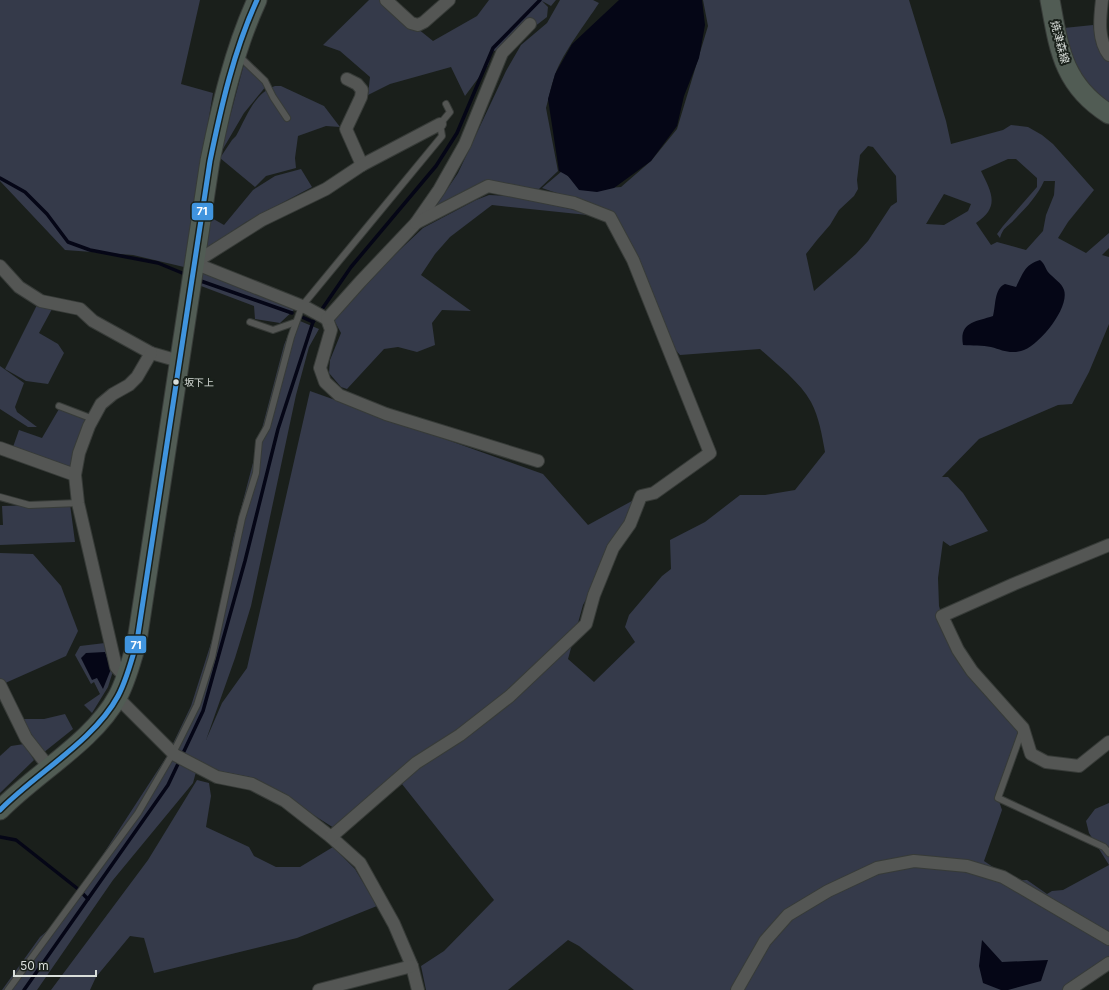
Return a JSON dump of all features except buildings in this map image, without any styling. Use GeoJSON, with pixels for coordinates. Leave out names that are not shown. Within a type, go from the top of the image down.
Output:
{"type":"FeatureCollection","features":[{"type":"Feature","properties":{"kind":"main road"},"geometry":{"type":"LineString","coordinates":[[0,810],[48,766],[73,747],[91,730],[117,697],[125,677],[136,641],[217,126],[249,17],[257,0]]}},
{"type":"Feature","properties":{"kind":"main road","name":"焼津森線"},"geometry":{"type":"LineString","coordinates":[[1050,0],[1063,61],[1083,93],[1109,114]]}},
{"type":"Feature","properties":{"kind":"street"},"geometry":{"type":"LineString","coordinates":[[386,0],[411,23],[418,25],[424,22],[449,0]]}},
{"type":"Feature","properties":{"kind":"street"},"geometry":{"type":"LineString","coordinates":[[1102,0],[1100,35],[1109,55]]}},
{"type":"Feature","properties":{"kind":"street"},"geometry":{"type":"LineString","coordinates":[[325,318],[416,223],[439,190],[465,144],[502,53],[530,24]]}},
{"type":"Feature","properties":{"kind":"street"},"geometry":{"type":"LineString","coordinates":[[347,79],[357,84],[362,90],[361,97],[346,129],[362,165]]}},
{"type":"Feature","properties":{"kind":"street"},"geometry":{"type":"LineString","coordinates":[[193,273],[262,220],[326,189],[362,165],[440,124]]}},
{"type":"Feature","properties":{"kind":"street"},"geometry":{"type":"LineString","coordinates":[[331,837],[416,763],[460,735],[510,696],[574,637],[586,624],[594,595],[613,548],[630,524],[641,496],[654,493],[710,453],[633,260],[610,217],[574,203],[488,186],[416,223]]}},
{"type":"Feature","properties":{"kind":"street"},"geometry":{"type":"LineString","coordinates":[[0,266],[19,287],[41,301],[80,309],[93,321],[151,353],[179,361]]}},
{"type":"Feature","properties":{"kind":"street"},"geometry":{"type":"LineString","coordinates":[[193,273],[304,307],[325,318],[331,330],[320,368],[325,382],[340,395],[386,414],[538,462]]}},
{"type":"Feature","properties":{"kind":"street"},"geometry":{"type":"LineString","coordinates":[[125,677],[116,666],[78,503],[75,475],[79,453],[101,404],[113,394],[129,385],[137,376],[151,353]]}},
{"type":"Feature","properties":{"kind":"street"},"geometry":{"type":"LineString","coordinates":[[0,448],[75,475]]}},
{"type":"Feature","properties":{"kind":"street"},"geometry":{"type":"LineString","coordinates":[[1109,545],[1014,584],[942,616],[958,650],[972,671],[1023,728],[1032,754],[1046,762],[1079,766],[1109,742]]}},
{"type":"Feature","properties":{"kind":"street"},"geometry":{"type":"LineString","coordinates":[[0,685],[26,738],[48,766]]}},
{"type":"Feature","properties":{"kind":"street"},"geometry":{"type":"LineString","coordinates":[[117,697],[174,754],[217,777],[252,784],[286,801],[331,837],[360,863],[394,924],[412,966],[418,990]]}},
{"type":"Feature","properties":{"kind":"street"},"geometry":{"type":"LineString","coordinates":[[738,990],[765,941],[788,915],[828,891],[877,868],[914,862],[967,866],[1003,877],[1109,939]]}},
{"type":"Feature","properties":{"kind":"street"},"geometry":{"type":"LineString","coordinates":[[1069,990],[1109,963]]}},
{"type":"Feature","properties":{"kind":"street"},"geometry":{"type":"LineString","coordinates":[[319,990],[412,966]]}},
{"type":"Feature","properties":{"kind":"lane"},"geometry":{"type":"LineString","coordinates":[[237,55],[265,81],[286,118]]}},
{"type":"Feature","properties":{"kind":"lane"},"geometry":{"type":"LineString","coordinates":[[8,990],[138,813],[174,754],[197,705],[207,674],[242,518],[256,473],[259,441],[267,427],[296,322],[304,307],[442,136],[440,124],[450,112],[446,104]]}},
{"type":"Feature","properties":{"kind":"lane"},"geometry":{"type":"LineString","coordinates":[[250,322],[273,330],[296,322]]}},
{"type":"Feature","properties":{"kind":"lane"},"geometry":{"type":"LineString","coordinates":[[59,406],[93,419]]}},
{"type":"Feature","properties":{"kind":"lane"},"geometry":{"type":"LineString","coordinates":[[0,498],[29,505],[78,503]]}},
{"type":"Feature","properties":{"kind":"lane"},"geometry":{"type":"LineString","coordinates":[[1023,728],[998,798],[1104,847],[1109,853]]}},
{"type":"Feature","properties":{"kind":"shaded area"},"geometry":{"type":"Polygon","coordinates":[[[0,0],[200,0],[181,84],[213,93],[184,267],[133,255],[65,250],[0,181],[0,0]]]}},
{"type":"Feature","properties":{"kind":"shaded area"},"geometry":{"type":"Polygon","coordinates":[[[369,0],[382,0],[433,41],[477,16],[489,0],[556,0],[551,6],[542,1],[548,7],[547,17],[516,41],[492,52],[488,65],[465,96],[451,67],[390,84],[368,95],[370,77],[340,51],[323,45],[369,0]]]}},
{"type":"Feature","properties":{"kind":"shaded area"},"geometry":{"type":"Polygon","coordinates":[[[560,0],[593,0],[599,3],[563,57],[552,83],[546,108],[558,171],[539,189],[488,186],[436,206],[458,173],[506,71],[521,45],[547,23],[560,0]]]}},
{"type":"Feature","properties":{"kind":"shaded area"},"geometry":{"type":"Polygon","coordinates":[[[619,0],[702,0],[705,25],[699,58],[684,96],[677,126],[651,161],[614,188],[597,192],[579,190],[568,176],[559,171],[548,99],[555,74],[572,44],[619,0]]]}},
{"type":"Feature","properties":{"kind":"shaded area"},"geometry":{"type":"Polygon","coordinates":[[[703,0],[909,0],[946,121],[951,144],[1003,130],[1011,125],[1028,127],[1042,135],[1053,144],[1094,190],[1068,222],[1058,238],[1086,253],[1109,233],[1109,248],[1102,255],[1109,257],[1109,324],[1089,372],[1072,404],[1058,405],[979,439],[942,477],[948,477],[963,493],[988,531],[950,546],[943,541],[938,578],[939,606],[942,616],[972,671],[1023,728],[998,798],[1002,810],[984,861],[996,869],[1009,881],[1027,880],[1047,894],[1052,891],[1063,890],[1109,865],[1109,958],[1069,990],[634,990],[579,946],[568,940],[508,990],[426,990],[421,966],[444,951],[494,900],[398,779],[334,828],[255,778],[219,771],[199,761],[193,783],[113,880],[37,990],[2,990],[40,937],[61,919],[167,756],[191,706],[219,618],[233,539],[284,345],[290,330],[300,321],[319,329],[309,347],[296,395],[251,606],[235,658],[206,740],[222,703],[247,668],[310,391],[543,474],[588,525],[641,496],[583,605],[568,659],[594,682],[635,642],[625,627],[629,615],[662,576],[671,569],[670,540],[705,522],[740,495],[765,495],[795,490],[825,452],[820,426],[814,408],[801,387],[760,349],[680,355],[664,337],[609,211],[542,188],[562,171],[584,190],[621,187],[651,161],[677,129],[708,26],[703,0]],[[868,146],[860,155],[857,180],[858,189],[854,196],[839,210],[830,225],[806,254],[814,291],[856,254],[868,241],[891,206],[897,202],[896,176],[873,147],[868,146]],[[1008,159],[981,171],[991,193],[992,199],[991,205],[984,217],[976,223],[991,245],[997,242],[1026,250],[1043,231],[1046,215],[1054,195],[1055,181],[1044,181],[1031,201],[1004,229],[1000,238],[997,234],[1037,187],[1037,178],[1016,159],[1008,159]],[[944,194],[926,224],[944,225],[968,211],[971,204],[944,194]]]}},
{"type":"Feature","properties":{"kind":"shaded area"},"geometry":{"type":"Polygon","coordinates":[[[1093,25],[1096,42],[1109,62],[1109,105],[1078,76],[1064,28],[1093,25]]]}},
{"type":"Feature","properties":{"kind":"shaded area"},"geometry":{"type":"Polygon","coordinates":[[[244,64],[267,85],[244,113],[220,154],[244,64]]]}},
{"type":"Feature","properties":{"kind":"shaded area"},"geometry":{"type":"Polygon","coordinates":[[[275,86],[281,86],[324,106],[340,127],[326,126],[298,136],[295,158],[296,168],[266,176],[255,187],[220,158],[236,136],[256,100],[261,94],[275,86]]]}},
{"type":"Feature","properties":{"kind":"shaded area"},"geometry":{"type":"Polygon","coordinates":[[[301,169],[312,187],[246,222],[205,250],[210,217],[224,225],[253,190],[275,176],[301,169]]]}},
{"type":"Feature","properties":{"kind":"shaded area"},"geometry":{"type":"Polygon","coordinates":[[[489,195],[511,196],[607,217],[492,205],[450,237],[435,254],[421,275],[471,311],[442,310],[432,323],[435,345],[417,352],[398,347],[384,349],[347,389],[341,387],[329,373],[330,360],[341,333],[334,320],[388,261],[423,228],[476,200],[489,195]]]}},
{"type":"Feature","properties":{"kind":"shaded area"},"geometry":{"type":"Polygon","coordinates":[[[1040,260],[1048,272],[1063,287],[1065,298],[1058,316],[1044,335],[1028,348],[1017,352],[1006,351],[988,346],[963,345],[962,337],[966,327],[970,324],[993,316],[997,293],[1001,286],[1005,284],[1016,287],[1027,267],[1030,264],[1040,260]]]}},
{"type":"Feature","properties":{"kind":"shaded area"},"geometry":{"type":"Polygon","coordinates":[[[199,272],[296,308],[280,323],[255,319],[254,306],[201,286],[199,272]]]}},
{"type":"Feature","properties":{"kind":"shaded area"},"geometry":{"type":"Polygon","coordinates":[[[38,303],[52,309],[39,333],[58,344],[64,353],[48,384],[26,381],[5,369],[38,303]]]}},
{"type":"Feature","properties":{"kind":"shaded area"},"geometry":{"type":"Polygon","coordinates":[[[0,366],[24,383],[15,407],[17,412],[37,427],[28,427],[0,409],[0,366]]]}},
{"type":"Feature","properties":{"kind":"shaded area"},"geometry":{"type":"Polygon","coordinates":[[[59,409],[88,419],[72,469],[13,447],[19,430],[42,438],[59,409]]]}},
{"type":"Feature","properties":{"kind":"shaded area"},"geometry":{"type":"Polygon","coordinates":[[[70,504],[75,542],[0,545],[0,525],[3,525],[2,506],[70,504]]]}},
{"type":"Feature","properties":{"kind":"shaded area"},"geometry":{"type":"Polygon","coordinates":[[[0,553],[33,554],[61,586],[78,631],[66,656],[3,684],[0,681],[0,553]]]}},
{"type":"Feature","properties":{"kind":"shaded area"},"geometry":{"type":"Polygon","coordinates":[[[105,643],[114,668],[108,687],[92,713],[84,705],[100,694],[94,682],[91,684],[75,655],[80,646],[105,643]]]}},
{"type":"Feature","properties":{"kind":"shaded area"},"geometry":{"type":"Polygon","coordinates":[[[105,652],[111,669],[103,689],[97,678],[92,680],[81,658],[86,653],[105,652]]]}},
{"type":"Feature","properties":{"kind":"shaded area"},"geometry":{"type":"Polygon","coordinates":[[[65,714],[73,729],[43,753],[22,719],[44,719],[65,714]]]}},
{"type":"Feature","properties":{"kind":"shaded area"},"geometry":{"type":"Polygon","coordinates":[[[24,744],[34,760],[0,793],[0,756],[11,746],[24,744]]]}},
{"type":"Feature","properties":{"kind":"shaded area"},"geometry":{"type":"Polygon","coordinates":[[[197,780],[209,783],[211,796],[206,827],[249,847],[254,856],[276,867],[300,867],[333,847],[355,869],[377,906],[297,938],[154,973],[144,938],[130,936],[96,977],[90,990],[51,990],[148,860],[197,780]]]}},
{"type":"Feature","properties":{"kind":"shaded area"},"geometry":{"type":"Polygon","coordinates":[[[1109,803],[1109,865],[1089,833],[1086,821],[1095,809],[1109,803]]]}},
{"type":"Feature","properties":{"kind":"shaded area"},"geometry":{"type":"Polygon","coordinates":[[[982,940],[1002,962],[1048,960],[1041,981],[1008,990],[1001,990],[983,983],[979,966],[982,940]]]}},
{"type":"Feature","properties":{"kind":"waterway"},"geometry":{"type":"LineString","coordinates":[[320,312],[351,267],[436,166],[457,133],[493,48],[540,0]]}},
{"type":"Feature","properties":{"kind":"waterway"},"geometry":{"type":"LineString","coordinates":[[0,178],[25,192],[47,214],[68,242],[90,250],[158,263],[187,275]]}},
{"type":"Feature","properties":{"kind":"waterway"},"geometry":{"type":"LineString","coordinates":[[198,280],[292,313]]}},
{"type":"Feature","properties":{"kind":"waterway"},"geometry":{"type":"LineString","coordinates":[[302,317],[313,322]]}},
{"type":"Feature","properties":{"kind":"waterway"},"geometry":{"type":"LineString","coordinates":[[24,990],[168,785],[203,711],[245,561],[278,429],[313,322],[317,317]]}},
{"type":"Feature","properties":{"kind":"waterway"},"geometry":{"type":"LineString","coordinates":[[0,837],[16,840],[78,889]]}},
{"type":"Feature","properties":{"kind":"waterway"},"geometry":{"type":"LineString","coordinates":[[83,894],[88,899]]}},
{"type":"Feature","properties":{"kind":"transit line","name":"71"},"geometry":{"type":"LineString","coordinates":[[0,810],[14,796],[64,756],[94,728],[108,712],[118,696],[129,669],[137,641],[210,161],[235,59],[257,0]]}},
{"type":"Feature","properties":{"kind":"place","name":"坂下上"},"geometry":{"type":"Point","coordinates":[176,382]}}]}
